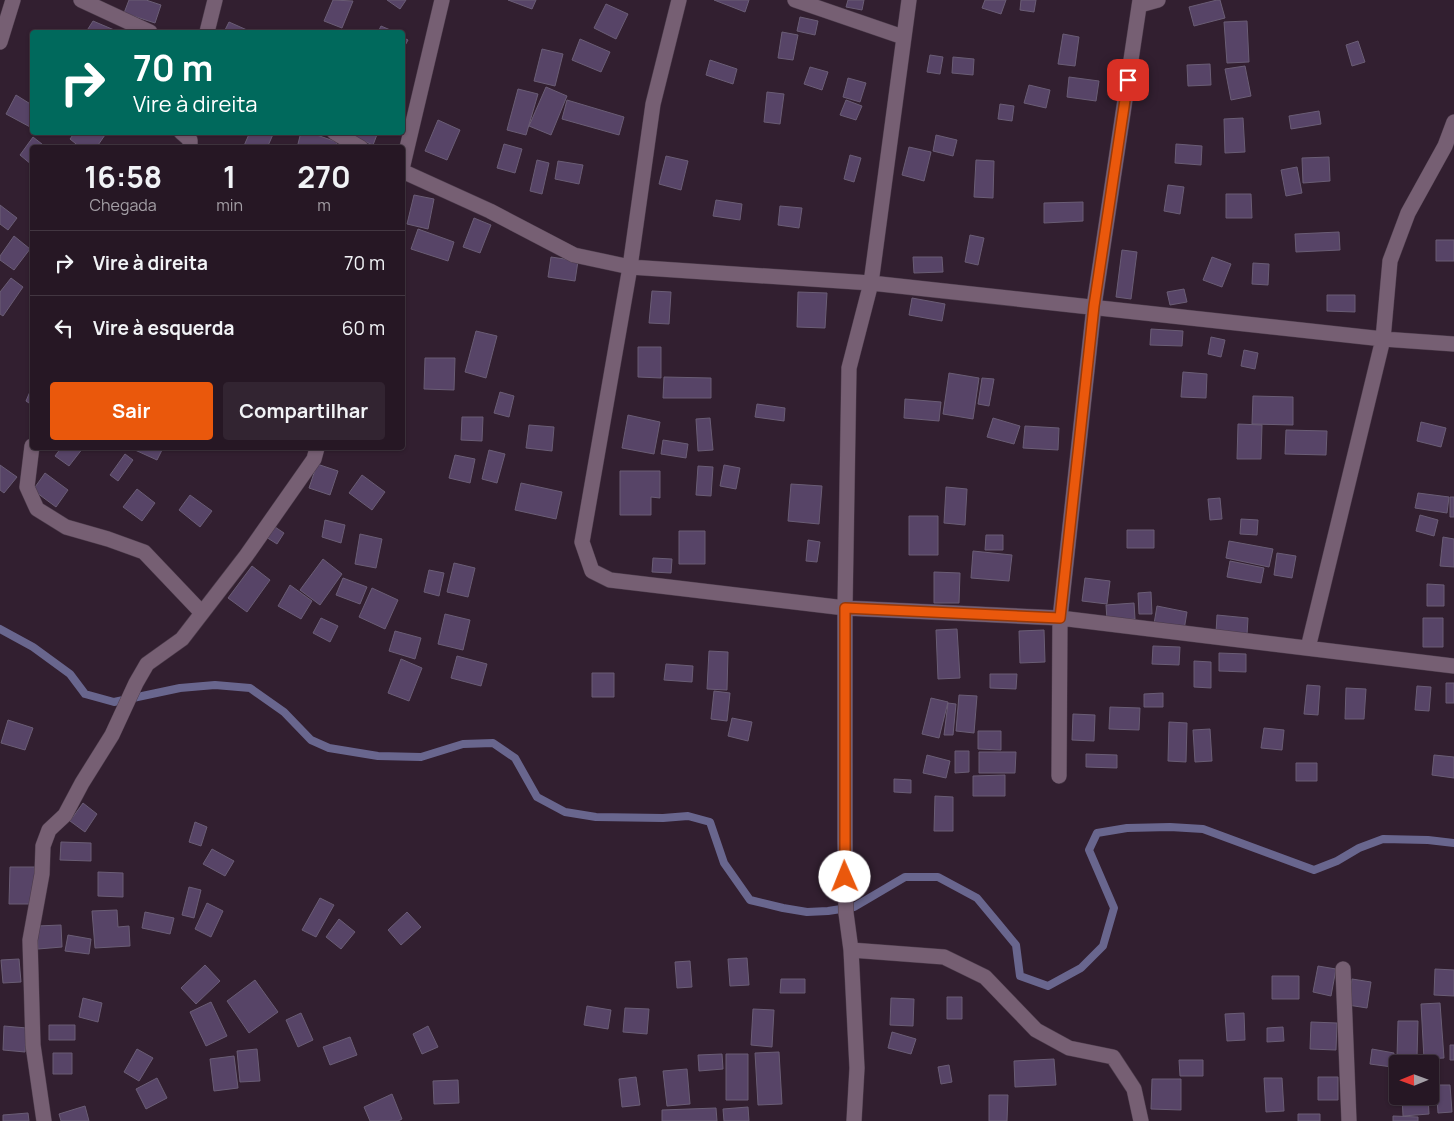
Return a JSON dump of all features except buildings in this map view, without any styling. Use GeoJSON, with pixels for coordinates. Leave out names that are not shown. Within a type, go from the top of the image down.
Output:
{"type":"FeatureCollection","features":[{"type":"Feature","properties":{"kind":"street"},"geometry":{"type":"LineString","coordinates":[[0,42],[13,0]]}},
{"type":"Feature","properties":{"kind":"street"},"geometry":{"type":"LineString","coordinates":[[81,0],[146,30]]}},
{"type":"Feature","properties":{"kind":"street"},"geometry":{"type":"LineString","coordinates":[[208,30],[216,0]]}},
{"type":"Feature","properties":{"kind":"street"},"geometry":{"type":"LineString","coordinates":[[405,157],[442,0]]}},
{"type":"Feature","properties":{"kind":"street"},"geometry":{"type":"LineString","coordinates":[[679,0],[653,104],[630,267],[582,542],[592,571],[610,580],[845,608],[1060,618],[1454,666]]}},
{"type":"Feature","properties":{"kind":"street"},"geometry":{"type":"LineString","coordinates":[[795,0],[903,37]]}},
{"type":"Feature","properties":{"kind":"street"},"geometry":{"type":"LineString","coordinates":[[854,1121],[858,1068],[851,950],[846,913],[845,608],[849,368],[871,283],[909,0]]}},
{"type":"Feature","properties":{"kind":"street"},"geometry":{"type":"LineString","coordinates":[[1059,776],[1060,618],[1094,306],[1140,2],[1158,0]]}},
{"type":"Feature","properties":{"kind":"street"},"geometry":{"type":"LineString","coordinates":[[1308,648],[1383,339],[1390,262],[1408,213],[1445,146],[1454,122]]}},
{"type":"Feature","properties":{"kind":"street"},"geometry":{"type":"LineString","coordinates":[[339,135],[356,145]]}},
{"type":"Feature","properties":{"kind":"street"},"geometry":{"type":"LineString","coordinates":[[405,171],[490,211],[574,255],[630,267],[871,283],[1383,339],[1454,344]]}},
{"type":"Feature","properties":{"kind":"street"},"geometry":{"type":"LineString","coordinates":[[32,450],[27,487],[37,509],[66,527],[144,552],[202,613]]}},
{"type":"Feature","properties":{"kind":"street"},"geometry":{"type":"LineString","coordinates":[[44,1121],[33,1045],[30,940],[42,874],[43,846],[49,830],[65,815],[82,783],[112,735],[147,664],[182,639],[246,556],[314,459],[317,450]]}},
{"type":"Feature","properties":{"kind":"street"},"geometry":{"type":"LineString","coordinates":[[851,950],[944,957],[985,976],[1036,1030],[1069,1048],[1113,1057],[1134,1089],[1141,1121]]}},
{"type":"Feature","properties":{"kind":"street"},"geometry":{"type":"LineString","coordinates":[[1343,969],[1349,1121]]}},
{"type":"Feature","properties":{"kind":"waterway"},"geometry":{"type":"LineString","coordinates":[[0,629],[33,647],[70,674],[85,694],[114,702],[180,688],[215,685],[250,688],[284,712],[311,740],[329,748],[378,756],[421,757],[463,744],[493,743],[515,758],[537,797],[565,812],[596,817],[663,818],[688,816],[710,822],[724,863],[750,900],[807,912],[828,911],[854,907],[905,877],[938,877],[977,898],[997,922],[1016,945],[1020,976],[1048,986],[1081,968],[1103,946],[1114,908],[1089,850],[1097,833],[1127,828],[1170,827],[1203,829],[1314,870],[1337,861],[1359,848],[1383,839],[1428,840],[1454,843]]}},
{"type":"Feature","properties":{"kind":"route"},"geometry":{"type":"LineString","coordinates":[[845,877],[845,608],[1060,618],[1094,306],[1128,80]]}}]}
